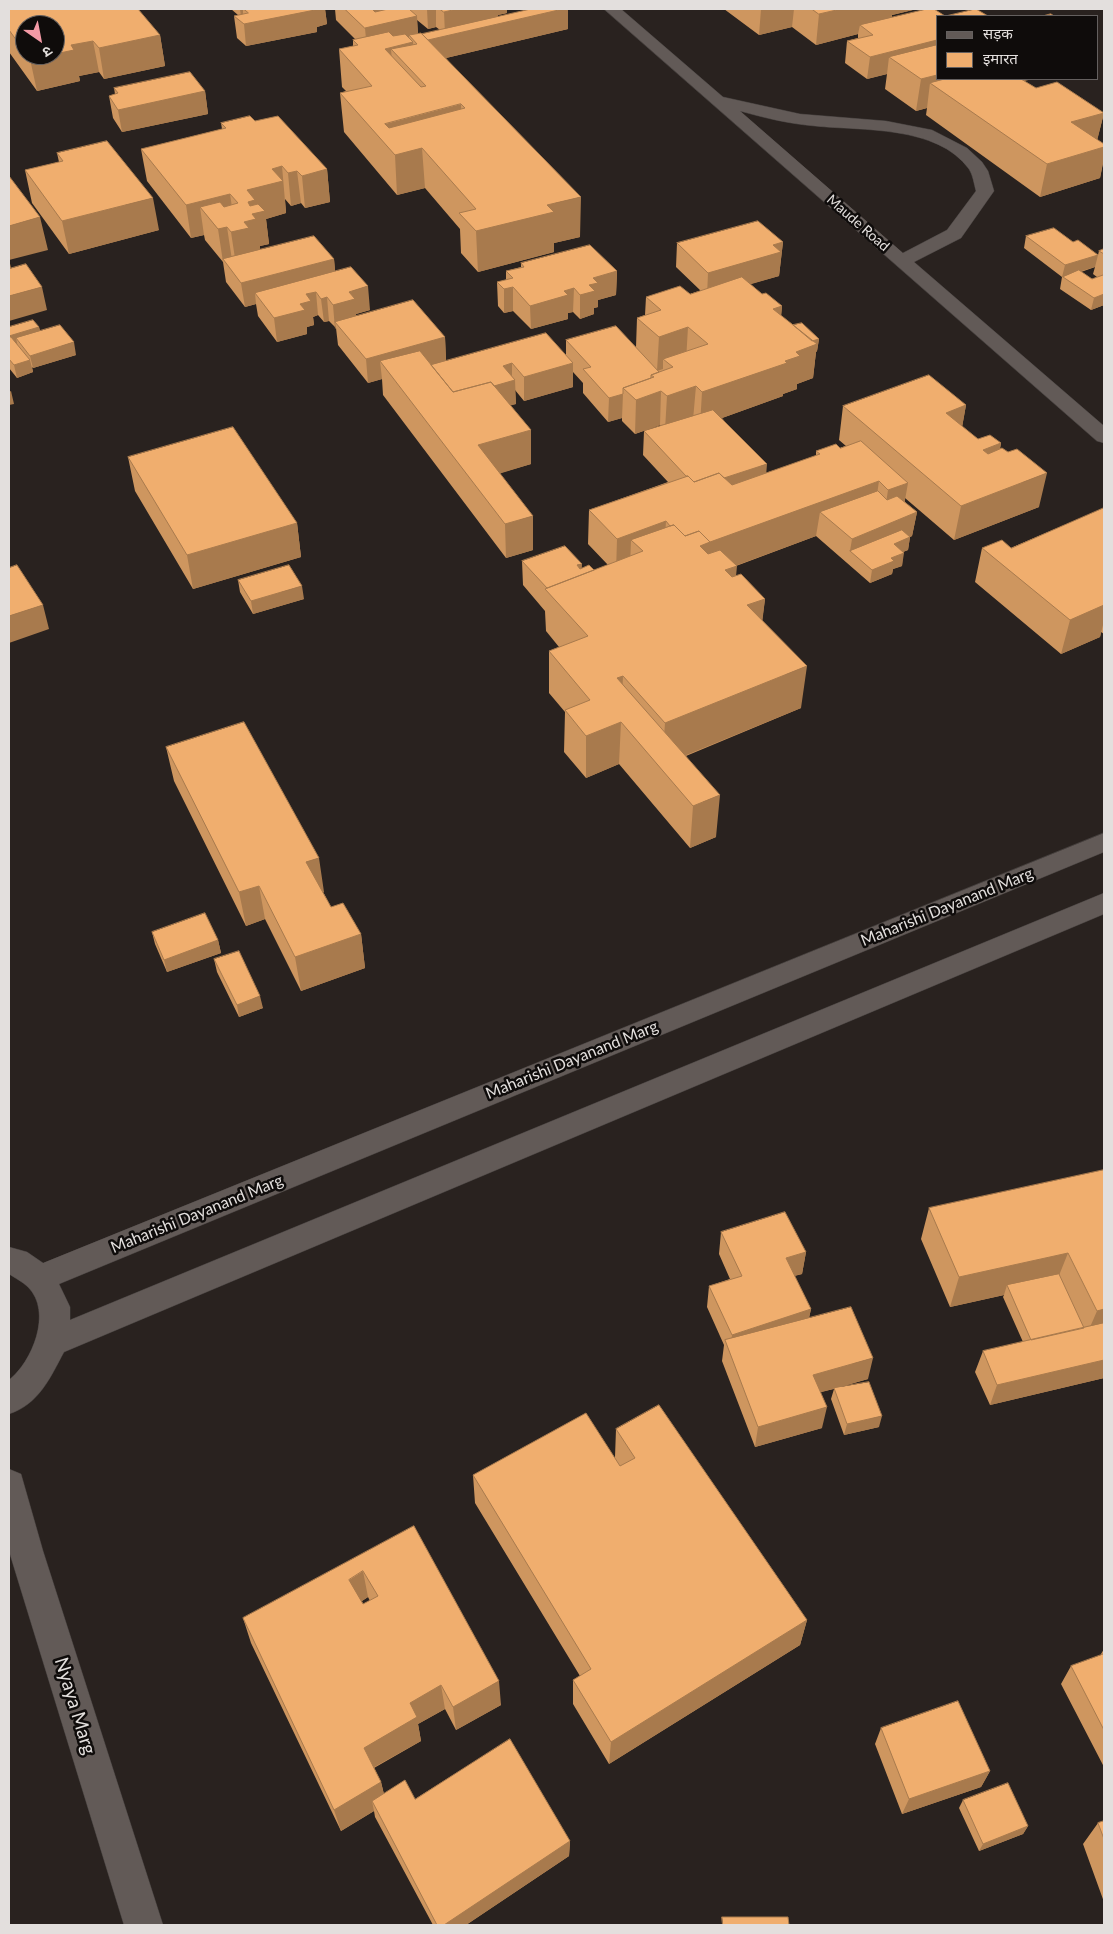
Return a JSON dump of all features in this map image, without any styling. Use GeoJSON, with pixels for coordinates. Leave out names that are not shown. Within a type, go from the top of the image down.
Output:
{"type":"FeatureCollection","features":[{"type":"Feature","properties":{"kind":"street","name":"Maude Road"},"geometry":{"type":"LineString","coordinates":[[612,9],[1104,436]]}},
{"type":"Feature","properties":{"kind":"street"},"geometry":{"type":"LineString","coordinates":[[717,100],[770,115],[826,122],[873,123],[915,130],[950,145],[977,167],[985,191],[954,234],[902,262]]}},
{"type":"Feature","properties":{"kind":"street","name":"Maharishi Dayanand Marg"},"geometry":{"type":"LineString","coordinates":[[40,1278],[1104,842]]}},
{"type":"Feature","properties":{"kind":"street"},"geometry":{"type":"LineString","coordinates":[[53,1342],[1104,903]]}},
{"type":"Feature","properties":{"kind":"street"},"geometry":{"type":"LineString","coordinates":[[9,1260],[16,1262],[40,1278],[54,1307],[53,1342],[31,1382],[9,1399]]}},
{"type":"Feature","properties":{"kind":"street","name":"Nyaya Marg"},"geometry":{"type":"LineString","coordinates":[[9,1485],[17,1554],[144,1925]]}},
{"type":"Feature","properties":{"kind":"building"},"geometry":{"type":"Polygon","coordinates":[[[9,9],[138,9],[160,35],[99,48],[93,41],[71,45],[74,50],[65,52],[65,15],[15,15],[15,38],[9,30],[9,9]]]}},
{"type":"Feature","properties":{"kind":"building"},"geometry":{"type":"Polygon","coordinates":[[[244,9],[315,10],[244,24],[234,16],[248,13],[244,9]]]}},
{"type":"Feature","properties":{"kind":"building"},"geometry":{"type":"Polygon","coordinates":[[[345,9],[377,9],[373,10],[375,12],[388,9],[409,9],[417,16],[365,28],[345,9]]]}},
{"type":"Feature","properties":{"kind":"building"},"geometry":{"type":"Polygon","coordinates":[[[440,9],[457,9],[444,12],[440,9]]]}},
{"type":"Feature","properties":{"kind":"building"},"geometry":{"type":"Polygon","coordinates":[[[531,9],[563,9],[428,40],[422,34],[531,9]]]}},
{"type":"Feature","properties":{"kind":"building"},"geometry":{"type":"Polygon","coordinates":[[[812,9],[841,9],[819,14],[812,9]]]}},
{"type":"Feature","properties":{"kind":"building"},"geometry":{"type":"Polygon","coordinates":[[[927,9],[934,9],[943,15],[936,15],[936,40],[870,57],[847,41],[873,35],[860,25],[927,9]]]}},
{"type":"Feature","properties":{"kind":"building"},"geometry":{"type":"Polygon","coordinates":[[[976,9],[986,15],[950,15],[976,9]]]}},
{"type":"Feature","properties":{"kind":"building"},"geometry":{"type":"Polygon","coordinates":[[[389,32],[393,36],[405,34],[413,42],[385,49],[421,87],[426,86],[391,49],[417,44],[409,35],[421,33],[581,197],[547,205],[554,212],[476,231],[459,213],[476,209],[422,148],[395,155],[340,93],[372,86],[339,49],[358,45],[353,40],[389,32]],[[461,104],[385,124],[389,128],[465,108],[461,104]]]}},
{"type":"Feature","properties":{"kind":"building"},"geometry":{"type":"Polygon","coordinates":[[[936,45],[936,75],[921,79],[889,57],[936,45]]]}},
{"type":"Feature","properties":{"kind":"building"},"geometry":{"type":"Polygon","coordinates":[[[190,72],[205,91],[118,110],[109,96],[118,93],[114,88],[190,72]]]}},
{"type":"Feature","properties":{"kind":"building"},"geometry":{"type":"Polygon","coordinates":[[[941,80],[1023,80],[1036,88],[1057,82],[1104,113],[1071,122],[1104,144],[1104,147],[1047,164],[930,83],[941,80]]]}},
{"type":"Feature","properties":{"kind":"building"},"geometry":{"type":"Polygon","coordinates":[[[250,116],[255,121],[278,116],[327,169],[302,176],[297,171],[288,173],[282,166],[272,169],[283,181],[247,190],[255,200],[248,202],[250,206],[258,204],[265,211],[252,214],[256,219],[244,222],[249,228],[231,232],[227,227],[218,229],[200,207],[220,202],[224,207],[238,203],[230,194],[186,205],[141,149],[226,128],[221,123],[250,116]]]}},
{"type":"Feature","properties":{"kind":"building"},"geometry":{"type":"Polygon","coordinates":[[[107,141],[153,198],[62,221],[25,170],[63,161],[57,153],[107,141]]]}},
{"type":"Feature","properties":{"kind":"building"},"geometry":{"type":"Polygon","coordinates":[[[9,176],[40,217],[9,226],[9,176]]]}},
{"type":"Feature","properties":{"kind":"building"},"geometry":{"type":"Polygon","coordinates":[[[758,221],[783,242],[773,245],[781,252],[708,273],[677,243],[758,221]]]}},
{"type":"Feature","properties":{"kind":"building"},"geometry":{"type":"Polygon","coordinates":[[[1054,228],[1073,242],[1078,240],[1098,255],[1065,265],[1026,236],[1054,228]]]}},
{"type":"Feature","properties":{"kind":"building"},"geometry":{"type":"Polygon","coordinates":[[[314,236],[334,259],[241,283],[223,259],[314,236]]]}},
{"type":"Feature","properties":{"kind":"building"},"geometry":{"type":"Polygon","coordinates":[[[590,245],[617,271],[593,278],[598,283],[589,285],[595,291],[580,295],[574,288],[564,291],[568,295],[530,306],[513,287],[504,289],[497,282],[513,278],[506,271],[524,267],[521,263],[590,245]]]}},
{"type":"Feature","properties":{"kind":"building"},"geometry":{"type":"Polygon","coordinates":[[[26,264],[42,287],[9,296],[9,269],[26,264]]]}},
{"type":"Feature","properties":{"kind":"building"},"geometry":{"type":"Polygon","coordinates":[[[351,267],[368,286],[349,292],[355,299],[333,305],[327,297],[321,299],[316,292],[306,294],[311,301],[300,304],[305,310],[274,318],[255,293],[351,267]]]}},
{"type":"Feature","properties":{"kind":"building"},"geometry":{"type":"Polygon","coordinates":[[[1079,270],[1092,279],[1103,275],[1104,294],[1094,298],[1063,277],[1079,270]]]}},
{"type":"Feature","properties":{"kind":"building"},"geometry":{"type":"Polygon","coordinates":[[[742,277],[762,294],[766,293],[782,306],[773,309],[817,344],[796,352],[800,356],[785,361],[787,363],[702,392],[696,386],[667,396],[661,391],[636,400],[623,388],[654,377],[651,375],[673,367],[663,359],[708,344],[688,327],[659,337],[637,318],[661,310],[646,297],[680,286],[690,294],[742,277]]]}},
{"type":"Feature","properties":{"kind":"building"},"geometry":{"type":"Polygon","coordinates":[[[413,300],[445,337],[366,359],[335,322],[413,300]]]}},
{"type":"Feature","properties":{"kind":"building"},"geometry":{"type":"Polygon","coordinates":[[[33,320],[39,327],[9,336],[9,327],[33,320]]]}},
{"type":"Feature","properties":{"kind":"building"},"geometry":{"type":"Polygon","coordinates":[[[802,323],[819,339],[812,341],[793,325],[802,323]]]}},
{"type":"Feature","properties":{"kind":"building"},"geometry":{"type":"Polygon","coordinates":[[[60,325],[74,342],[30,356],[16,338],[60,325]]]}},
{"type":"Feature","properties":{"kind":"building"},"geometry":{"type":"Polygon","coordinates":[[[616,326],[659,372],[651,375],[651,378],[623,388],[623,394],[609,398],[583,369],[591,367],[566,340],[616,326]]]}},
{"type":"Feature","properties":{"kind":"building"},"geometry":{"type":"Polygon","coordinates":[[[546,333],[573,363],[524,377],[512,363],[503,366],[515,380],[494,386],[491,382],[453,392],[431,365],[546,333]]]}},
{"type":"Feature","properties":{"kind":"building"},"geometry":{"type":"Polygon","coordinates":[[[11,337],[30,360],[14,365],[9,359],[9,338],[11,337]]]}},
{"type":"Feature","properties":{"kind":"building"},"geometry":{"type":"Polygon","coordinates":[[[420,351],[453,392],[491,382],[531,430],[478,445],[533,516],[505,524],[380,361],[420,351]]]}},
{"type":"Feature","properties":{"kind":"building"},"geometry":{"type":"Polygon","coordinates":[[[929,375],[966,405],[946,413],[978,439],[990,435],[1001,443],[983,450],[988,454],[1002,448],[1008,452],[1017,449],[1047,473],[961,506],[843,406],[929,375]]]}},
{"type":"Feature","properties":{"kind":"building"},"geometry":{"type":"Polygon","coordinates":[[[713,410],[767,464],[724,478],[719,473],[694,482],[686,476],[644,431],[713,410]]]}},
{"type":"Feature","properties":{"kind":"building"},"geometry":{"type":"Polygon","coordinates":[[[233,427],[297,523],[187,555],[128,457],[233,427]]]}},
{"type":"Feature","properties":{"kind":"building"},"geometry":{"type":"Polygon","coordinates":[[[861,441],[908,483],[888,490],[879,481],[710,542],[699,531],[685,536],[674,525],[670,526],[666,521],[617,539],[589,510],[688,476],[694,482],[719,473],[732,485],[820,454],[816,451],[836,444],[840,448],[861,441]]]}},
{"type":"Feature","properties":{"kind":"building"},"geometry":{"type":"Polygon","coordinates":[[[878,491],[887,500],[897,496],[917,512],[852,539],[820,512],[878,491]]]}},
{"type":"Feature","properties":{"kind":"building"},"geometry":{"type":"Polygon","coordinates":[[[1104,508],[1104,605],[1070,620],[982,548],[1002,540],[1011,548],[1104,508]]]}},
{"type":"Feature","properties":{"kind":"building"},"geometry":{"type":"Polygon","coordinates":[[[674,525],[685,536],[699,531],[710,542],[700,546],[708,554],[720,550],[737,566],[725,570],[732,577],[741,574],[765,599],[747,605],[807,666],[665,723],[623,676],[617,678],[720,795],[693,806],[621,722],[586,736],[565,710],[590,700],[549,651],[588,636],[545,589],[643,551],[631,540],[674,525]]]}},
{"type":"Feature","properties":{"kind":"building"},"geometry":{"type":"Polygon","coordinates":[[[902,530],[910,537],[894,544],[904,553],[891,558],[894,561],[872,570],[850,551],[902,530]]]}},
{"type":"Feature","properties":{"kind":"building"},"geometry":{"type":"Polygon","coordinates":[[[565,546],[582,564],[577,565],[580,569],[589,565],[594,570],[547,588],[522,561],[565,546]]]}},
{"type":"Feature","properties":{"kind":"building"},"geometry":{"type":"Polygon","coordinates":[[[17,565],[43,605],[9,616],[9,568],[17,565]]]}},
{"type":"Feature","properties":{"kind":"building"},"geometry":{"type":"Polygon","coordinates":[[[289,565],[302,586],[251,601],[238,580],[289,565]]]}},
{"type":"Feature","properties":{"kind":"building"},"geometry":{"type":"Polygon","coordinates":[[[244,722],[319,858],[306,862],[331,907],[343,903],[361,934],[295,957],[259,886],[239,892],[166,747],[244,722]]]}},
{"type":"Feature","properties":{"kind":"building"},"geometry":{"type":"Polygon","coordinates":[[[205,913],[218,940],[164,960],[152,932],[205,913]]]}},
{"type":"Feature","properties":{"kind":"building"},"geometry":{"type":"Polygon","coordinates":[[[239,951],[260,996],[237,1005],[214,959],[239,951]]]}},
{"type":"Feature","properties":{"kind":"building"},"geometry":{"type":"Polygon","coordinates":[[[1104,1170],[1104,1309],[1097,1311],[1068,1253],[959,1277],[929,1208],[1104,1170]]]}},
{"type":"Feature","properties":{"kind":"building"},"geometry":{"type":"Polygon","coordinates":[[[785,1212],[806,1252],[786,1258],[811,1309],[732,1335],[709,1286],[742,1276],[721,1232],[785,1212]]]}},
{"type":"Feature","properties":{"kind":"building"},"geometry":{"type":"Polygon","coordinates":[[[1059,1274],[1084,1328],[1031,1340],[1007,1285],[1059,1274]]]}},
{"type":"Feature","properties":{"kind":"building"},"geometry":{"type":"Polygon","coordinates":[[[851,1307],[873,1358],[813,1375],[827,1407],[758,1427],[725,1340],[851,1307]]]}},
{"type":"Feature","properties":{"kind":"building"},"geometry":{"type":"Polygon","coordinates":[[[1104,1323],[1104,1360],[997,1385],[983,1351],[1104,1323]]]}},
{"type":"Feature","properties":{"kind":"building"},"geometry":{"type":"Polygon","coordinates":[[[869,1382],[882,1416],[847,1424],[834,1388],[869,1382]]]}},
{"type":"Feature","properties":{"kind":"building"},"geometry":{"type":"Polygon","coordinates":[[[659,1405],[807,1620],[611,1742],[573,1680],[591,1669],[473,1475],[586,1413],[620,1466],[635,1458],[616,1429],[659,1405]]]}},
{"type":"Feature","properties":{"kind":"building"},"geometry":{"type":"Polygon","coordinates":[[[414,1526],[499,1681],[453,1707],[441,1685],[410,1703],[417,1717],[364,1748],[381,1782],[334,1810],[243,1618],[414,1526]],[[363,1571],[349,1580],[363,1604],[378,1596],[363,1571]]]}},
{"type":"Feature","properties":{"kind":"building"},"geometry":{"type":"Polygon","coordinates":[[[1104,1654],[1104,1730],[1071,1666],[1104,1654]]]}},
{"type":"Feature","properties":{"kind":"building"},"geometry":{"type":"Polygon","coordinates":[[[958,1701],[990,1771],[909,1799],[881,1728],[958,1701]]]}},
{"type":"Feature","properties":{"kind":"building"},"geometry":{"type":"Polygon","coordinates":[[[510,1739],[570,1841],[444,1925],[437,1925],[372,1801],[405,1780],[415,1799],[510,1739]]]}},
{"type":"Feature","properties":{"kind":"building"},"geometry":{"type":"Polygon","coordinates":[[[1008,1783],[1028,1826],[983,1844],[963,1800],[1008,1783]]]}},
{"type":"Feature","properties":{"kind":"building"},"geometry":{"type":"Polygon","coordinates":[[[1104,1821],[1104,1839],[1098,1823],[1104,1821]]]}},
{"type":"Feature","properties":{"kind":"building"},"geometry":{"type":"Polygon","coordinates":[[[722,1917],[788,1917],[789,1925],[723,1925],[722,1917]]]}}]}
